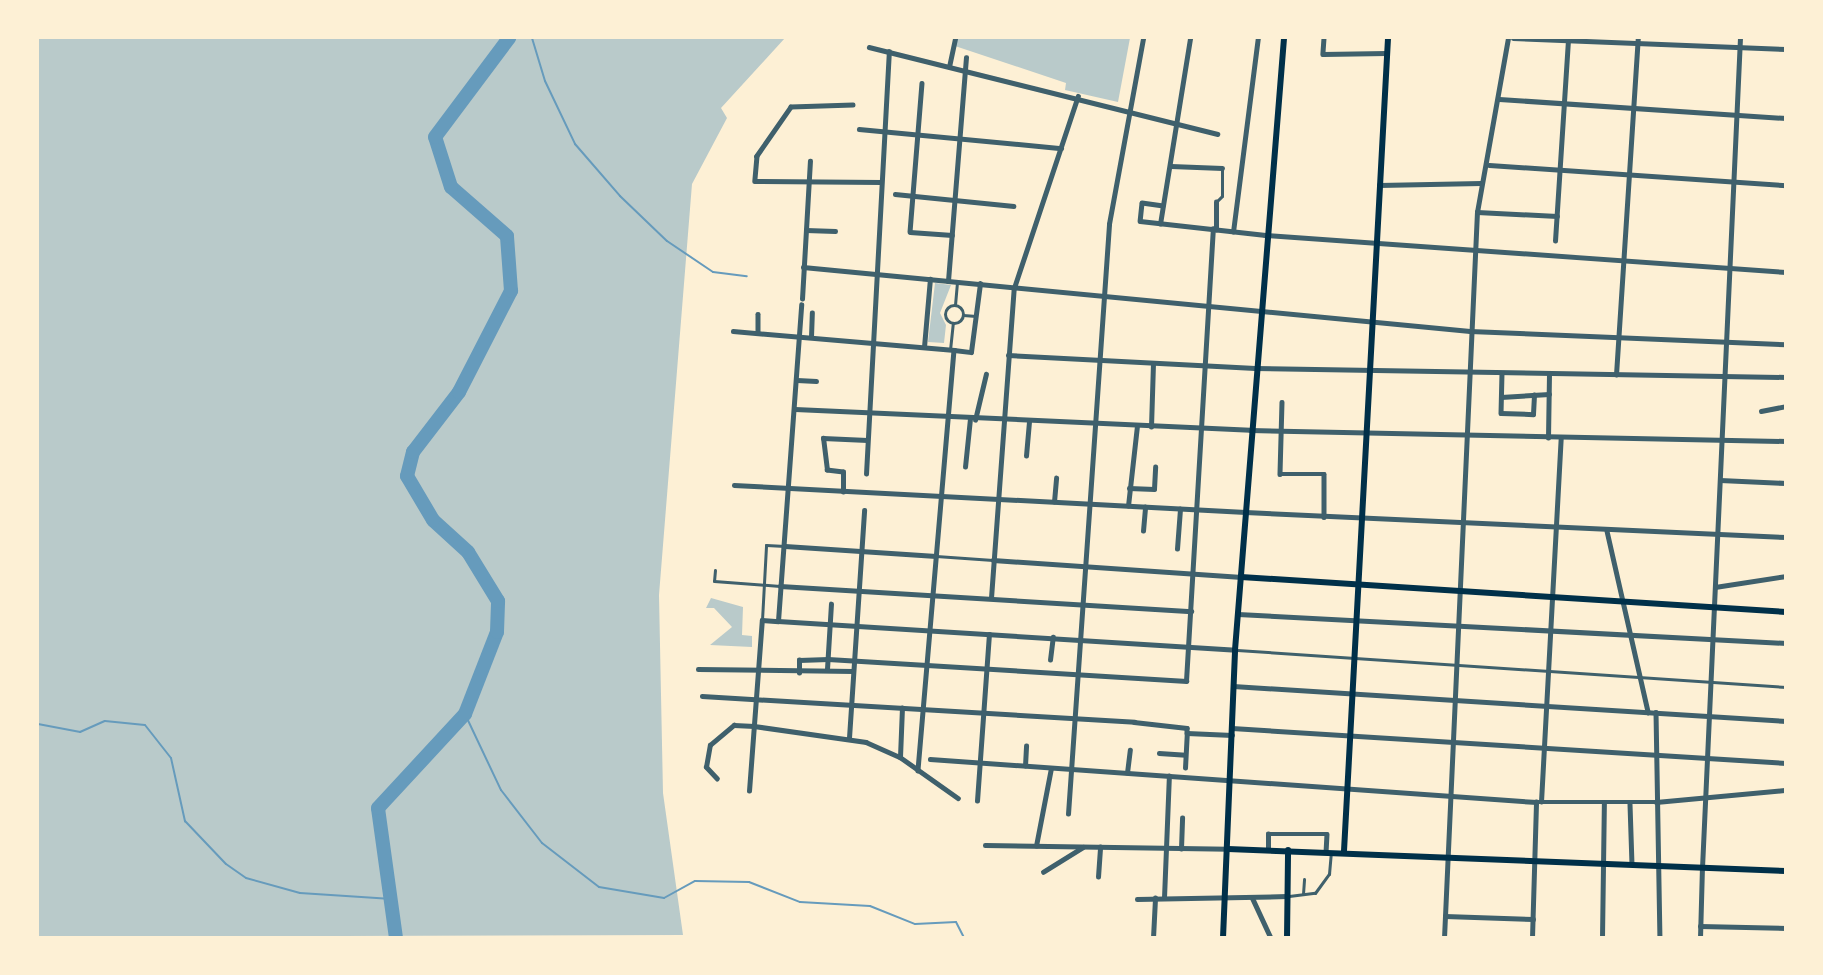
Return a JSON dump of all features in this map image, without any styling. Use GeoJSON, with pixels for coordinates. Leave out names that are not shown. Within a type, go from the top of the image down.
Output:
{"type":"FeatureCollection","features":[{"type":"Feature","properties":{"kind":"main road"},"geometry":{"type":"LineString","coordinates":[[1223,938],[1233,686],[1238,650],[1250,430],[1264,235],[1284,38]]}},
{"type":"Feature","properties":{"kind":"main road"},"geometry":{"type":"LineString","coordinates":[[1344,851],[1388,38]]}},
{"type":"Feature","properties":{"kind":"main road"},"geometry":{"type":"LineString","coordinates":[[1242,575],[1458,594],[1785,612]]}},
{"type":"Feature","properties":{"kind":"main road"},"geometry":{"type":"LineString","coordinates":[[1228,849],[1448,855],[1785,871]]}},
{"type":"Feature","properties":{"kind":"main road"},"geometry":{"type":"LineString","coordinates":[[1287,938],[1288,850]]}},
{"type":"Feature","properties":{"kind":"street"},"geometry":{"type":"LineString","coordinates":[[949,67],[955,38]]}},
{"type":"Feature","properties":{"kind":"street"},"geometry":{"type":"LineString","coordinates":[[1068,814],[1086,604],[1094,425],[1109,218],[1143,38]]}},
{"type":"Feature","properties":{"kind":"street"},"geometry":{"type":"LineString","coordinates":[[1160,224],[1190,38]]}},
{"type":"Feature","properties":{"kind":"street"},"geometry":{"type":"LineString","coordinates":[[1233,232],[1258,38]]}},
{"type":"Feature","properties":{"kind":"street"},"geometry":{"type":"LineString","coordinates":[[1324,38],[1323,54],[1386,53]]}},
{"type":"Feature","properties":{"kind":"street"},"geometry":{"type":"LineString","coordinates":[[1444,938],[1467,373],[1477,212],[1481,183],[1489,165],[1511,38],[1638,40],[1785,50]]}},
{"type":"Feature","properties":{"kind":"street"},"geometry":{"type":"LineString","coordinates":[[1555,241],[1568,38]]}},
{"type":"Feature","properties":{"kind":"street"},"geometry":{"type":"LineString","coordinates":[[1700,938],[1720,480],[1732,269],[1740,38]]}},
{"type":"Feature","properties":{"kind":"street"},"geometry":{"type":"LineString","coordinates":[[1616,375],[1638,40]]}},
{"type":"Feature","properties":{"kind":"street"},"geometry":{"type":"LineString","coordinates":[[869,47],[1078,96],[1217,134]]}},
{"type":"Feature","properties":{"kind":"street"},"geometry":{"type":"LineString","coordinates":[[866,474],[889,52]]}},
{"type":"Feature","properties":{"kind":"street"},"geometry":{"type":"LineString","coordinates":[[948,279],[966,58]]}},
{"type":"Feature","properties":{"kind":"street"},"geometry":{"type":"LineString","coordinates":[[922,83],[910,232],[952,235]]}},
{"type":"Feature","properties":{"kind":"street"},"geometry":{"type":"LineString","coordinates":[[992,597],[1002,422],[1014,288],[1078,96]]}},
{"type":"Feature","properties":{"kind":"street"},"geometry":{"type":"LineString","coordinates":[[1499,99],[1785,118]]}},
{"type":"Feature","properties":{"kind":"street"},"geometry":{"type":"LineString","coordinates":[[852,105],[791,107],[757,156],[755,181],[881,182]]}},
{"type":"Feature","properties":{"kind":"street"},"geometry":{"type":"LineString","coordinates":[[859,129],[1060,148]]}},
{"type":"Feature","properties":{"kind":"street"},"geometry":{"type":"LineString","coordinates":[[780,621],[810,161]]}},
{"type":"Feature","properties":{"kind":"street"},"geometry":{"type":"LineString","coordinates":[[1489,165],[1785,185]]}},
{"type":"Feature","properties":{"kind":"street"},"geometry":{"type":"LineString","coordinates":[[796,673],[799,660],[828,657],[1186,681],[1188,610],[1194,571],[1208,307],[1216,202],[1222,196],[1222,168],[1171,166]]}},
{"type":"Feature","properties":{"kind":"street"},"geometry":{"type":"LineString","coordinates":[[1379,185],[1481,183]]}},
{"type":"Feature","properties":{"kind":"street"},"geometry":{"type":"LineString","coordinates":[[895,194],[1013,206]]}},
{"type":"Feature","properties":{"kind":"street"},"geometry":{"type":"LineString","coordinates":[[1162,206],[1142,203],[1140,221],[1264,235],[1475,252],[1785,272]]}},
{"type":"Feature","properties":{"kind":"street"},"geometry":{"type":"LineString","coordinates":[[1477,212],[1557,216]]}},
{"type":"Feature","properties":{"kind":"street"},"geometry":{"type":"LineString","coordinates":[[806,230],[835,231]]}},
{"type":"Feature","properties":{"kind":"street"},"geometry":{"type":"LineString","coordinates":[[803,267],[948,279],[957,282],[1103,297],[1372,320],[1470,331],[1618,341],[1785,344]]}},
{"type":"Feature","properties":{"kind":"street"},"geometry":{"type":"LineString","coordinates":[[922,347],[928,279]]}},
{"type":"Feature","properties":{"kind":"street"},"geometry":{"type":"LineString","coordinates":[[918,770],[932,633],[953,352],[953,323],[946,313],[955,305],[957,282]]}},
{"type":"Feature","properties":{"kind":"street"},"geometry":{"type":"LineString","coordinates":[[733,331],[971,352],[982,284]]}},
{"type":"Feature","properties":{"kind":"street"},"geometry":{"type":"LineString","coordinates":[[955,305],[963,315]]}},
{"type":"Feature","properties":{"kind":"street"},"geometry":{"type":"LineString","coordinates":[[758,314],[758,333]]}},
{"type":"Feature","properties":{"kind":"street"},"geometry":{"type":"LineString","coordinates":[[811,337],[812,314]]}},
{"type":"Feature","properties":{"kind":"street"},"geometry":{"type":"LineString","coordinates":[[953,323],[963,315],[976,316]]}},
{"type":"Feature","properties":{"kind":"street"},"geometry":{"type":"LineString","coordinates":[[1008,355],[1255,368],[1785,377]]}},
{"type":"Feature","properties":{"kind":"street"},"geometry":{"type":"LineString","coordinates":[[1151,427],[1153,364]]}},
{"type":"Feature","properties":{"kind":"street"},"geometry":{"type":"LineString","coordinates":[[1502,373],[1501,413],[1533,414],[1534,395]]}},
{"type":"Feature","properties":{"kind":"street"},"geometry":{"type":"LineString","coordinates":[[1548,438],[1550,374]]}},
{"type":"Feature","properties":{"kind":"street"},"geometry":{"type":"LineString","coordinates":[[965,467],[972,420],[986,375]]}},
{"type":"Feature","properties":{"kind":"street"},"geometry":{"type":"LineString","coordinates":[[797,380],[816,381]]}},
{"type":"Feature","properties":{"kind":"street"},"geometry":{"type":"LineString","coordinates":[[1501,397],[1549,394]]}},
{"type":"Feature","properties":{"kind":"street"},"geometry":{"type":"LineString","coordinates":[[1282,402],[1280,474],[1324,474],[1324,517]]}},
{"type":"Feature","properties":{"kind":"street"},"geometry":{"type":"LineString","coordinates":[[1761,411],[1785,406]]}},
{"type":"Feature","properties":{"kind":"street"},"geometry":{"type":"LineString","coordinates":[[795,409],[1002,422],[1202,429],[1548,438],[1785,441]]}},
{"type":"Feature","properties":{"kind":"street"},"geometry":{"type":"LineString","coordinates":[[1026,456],[1029,422]]}},
{"type":"Feature","properties":{"kind":"street"},"geometry":{"type":"LineString","coordinates":[[1128,506],[1137,426]]}},
{"type":"Feature","properties":{"kind":"street"},"geometry":{"type":"LineString","coordinates":[[843,492],[843,472],[827,470],[823,438],[867,440]]}},
{"type":"Feature","properties":{"kind":"street"},"geometry":{"type":"LineString","coordinates":[[1532,938],[1534,859],[1545,749],[1561,438]]}},
{"type":"Feature","properties":{"kind":"street"},"geometry":{"type":"LineString","coordinates":[[1129,488],[1154,489],[1155,467]]}},
{"type":"Feature","properties":{"kind":"street"},"geometry":{"type":"LineString","coordinates":[[1054,502],[1056,478]]}},
{"type":"Feature","properties":{"kind":"street"},"geometry":{"type":"LineString","coordinates":[[1720,480],[1785,483]]}},
{"type":"Feature","properties":{"kind":"street"},"geometry":{"type":"LineString","coordinates":[[734,486],[1556,529],[1785,537]]}},
{"type":"Feature","properties":{"kind":"street"},"geometry":{"type":"LineString","coordinates":[[1143,531],[1145,507]]}},
{"type":"Feature","properties":{"kind":"street"},"geometry":{"type":"LineString","coordinates":[[1177,549],[1180,509]]}},
{"type":"Feature","properties":{"kind":"street"},"geometry":{"type":"LineString","coordinates":[[849,738],[864,510]]}},
{"type":"Feature","properties":{"kind":"street"},"geometry":{"type":"LineString","coordinates":[[1607,531],[1636,677],[1648,712]]}},
{"type":"Feature","properties":{"kind":"street"},"geometry":{"type":"LineString","coordinates":[[749,791],[766,544],[1242,575]]}},
{"type":"Feature","properties":{"kind":"street"},"geometry":{"type":"LineString","coordinates":[[715,570],[714,581],[928,594],[934,592],[1188,610]]}},
{"type":"Feature","properties":{"kind":"street"},"geometry":{"type":"LineString","coordinates":[[1715,587],[1785,576]]}},
{"type":"Feature","properties":{"kind":"street"},"geometry":{"type":"LineString","coordinates":[[827,669],[831,604]]}},
{"type":"Feature","properties":{"kind":"street"},"geometry":{"type":"LineString","coordinates":[[1240,614],[1785,643]]}},
{"type":"Feature","properties":{"kind":"street"},"geometry":{"type":"LineString","coordinates":[[762,622],[830,623],[925,630],[932,633],[1053,637],[1456,667],[1785,687]]}},
{"type":"Feature","properties":{"kind":"street"},"geometry":{"type":"LineString","coordinates":[[977,801],[986,711],[989,636]]}},
{"type":"Feature","properties":{"kind":"street"},"geometry":{"type":"LineString","coordinates":[[1050,660],[1053,637]]}},
{"type":"Feature","properties":{"kind":"street"},"geometry":{"type":"LineString","coordinates":[[698,669],[796,673],[827,669],[853,671]]}},
{"type":"Feature","properties":{"kind":"street"},"geometry":{"type":"LineString","coordinates":[[1233,686],[1354,696],[1785,721]]}},
{"type":"Feature","properties":{"kind":"street"},"geometry":{"type":"LineString","coordinates":[[702,696],[925,710],[986,711],[1187,728],[1185,768]]}},
{"type":"Feature","properties":{"kind":"street"},"geometry":{"type":"LineString","coordinates":[[900,757],[902,708]]}},
{"type":"Feature","properties":{"kind":"street"},"geometry":{"type":"LineString","coordinates":[[1656,712],[1660,938]]}},
{"type":"Feature","properties":{"kind":"street"},"geometry":{"type":"LineString","coordinates":[[717,779],[706,767],[710,745],[734,725],[754,726],[849,738],[900,757],[958,798]]}},
{"type":"Feature","properties":{"kind":"street"},"geometry":{"type":"LineString","coordinates":[[1187,734],[1232,732],[1351,735],[1785,763]]}},
{"type":"Feature","properties":{"kind":"street"},"geometry":{"type":"LineString","coordinates":[[1025,766],[1026,746]]}},
{"type":"Feature","properties":{"kind":"street"},"geometry":{"type":"LineString","coordinates":[[1127,773],[1130,750]]}},
{"type":"Feature","properties":{"kind":"street"},"geometry":{"type":"LineString","coordinates":[[1159,753],[1185,755]]}},
{"type":"Feature","properties":{"kind":"street"},"geometry":{"type":"LineString","coordinates":[[930,759],[1450,798],[1538,802],[1630,804],[1785,790]]}},
{"type":"Feature","properties":{"kind":"street"},"geometry":{"type":"LineString","coordinates":[[1036,846],[1051,768]]}},
{"type":"Feature","properties":{"kind":"street"},"geometry":{"type":"LineString","coordinates":[[1164,898],[1169,776]]}},
{"type":"Feature","properties":{"kind":"street"},"geometry":{"type":"LineString","coordinates":[[1602,938],[1605,863],[1604,803]]}},
{"type":"Feature","properties":{"kind":"street"},"geometry":{"type":"LineString","coordinates":[[1630,804],[1632,864]]}},
{"type":"Feature","properties":{"kind":"street"},"geometry":{"type":"LineString","coordinates":[[1181,849],[1182,818]]}},
{"type":"Feature","properties":{"kind":"street"},"geometry":{"type":"LineString","coordinates":[[1137,899],[1287,896],[1315,893],[1329,874],[1327,834],[1268,834],[1268,850]]}},
{"type":"Feature","properties":{"kind":"street"},"geometry":{"type":"LineString","coordinates":[[985,845],[1228,849]]}},
{"type":"Feature","properties":{"kind":"street"},"geometry":{"type":"LineString","coordinates":[[1043,872],[1083,847]]}},
{"type":"Feature","properties":{"kind":"street"},"geometry":{"type":"LineString","coordinates":[[1098,878],[1100,847]]}},
{"type":"Feature","properties":{"kind":"street"},"geometry":{"type":"LineString","coordinates":[[1303,894],[1304,879]]}},
{"type":"Feature","properties":{"kind":"street"},"geometry":{"type":"LineString","coordinates":[[1252,897],[1271,938]]}},
{"type":"Feature","properties":{"kind":"street"},"geometry":{"type":"LineString","coordinates":[[1153,938],[1155,898]]}},
{"type":"Feature","properties":{"kind":"street"},"geometry":{"type":"LineString","coordinates":[[1445,916],[1533,919]]}},
{"type":"Feature","properties":{"kind":"street"},"geometry":{"type":"LineString","coordinates":[[1700,926],[1785,928]]}},
{"type":"Feature","properties":{"kind":"shaded area"},"geometry":{"type":"Polygon","coordinates":[[[38,38],[785,38],[721,108],[727,118],[692,184],[659,595],[663,793],[683,935],[38,937],[38,38]]]}},
{"type":"Feature","properties":{"kind":"shaded area"},"geometry":{"type":"Polygon","coordinates":[[[957,38],[1130,38],[1118,102],[1065,90],[1066,83],[955,46],[957,38]]]}},
{"type":"Feature","properties":{"kind":"shaded area"},"geometry":{"type":"Polygon","coordinates":[[[935,283],[951,285],[940,313],[946,325],[944,343],[928,342],[935,283]]]}},
{"type":"Feature","properties":{"kind":"shaded area"},"geometry":{"type":"Polygon","coordinates":[[[711,598],[743,607],[742,635],[752,636],[752,647],[710,645],[732,627],[714,608],[706,608],[711,598]]]}},
{"type":"Feature","properties":{"kind":"waterway"},"geometry":{"type":"LineString","coordinates":[[396,938],[378,808],[465,714],[497,632],[498,601],[468,552],[433,520],[407,476],[413,452],[459,392],[511,291],[507,236],[451,187],[435,137],[509,38]]}},
{"type":"Feature","properties":{"kind":"waterway"},"geometry":{"type":"LineString","coordinates":[[532,38],[545,81],[575,144],[620,196],[667,241],[713,272],[747,276]]}},
{"type":"Feature","properties":{"kind":"waterway"},"geometry":{"type":"LineString","coordinates":[[465,714],[501,790],[542,843],[599,887],[664,898],[695,881],[749,882],[800,902],[870,906],[915,924],[956,922],[964,938]]}},
{"type":"Feature","properties":{"kind":"waterway"},"geometry":{"type":"LineString","coordinates":[[38,724],[80,732],[105,721],[145,725],[171,758],[185,821],[226,864],[246,878],[300,893],[392,899]]}}]}
